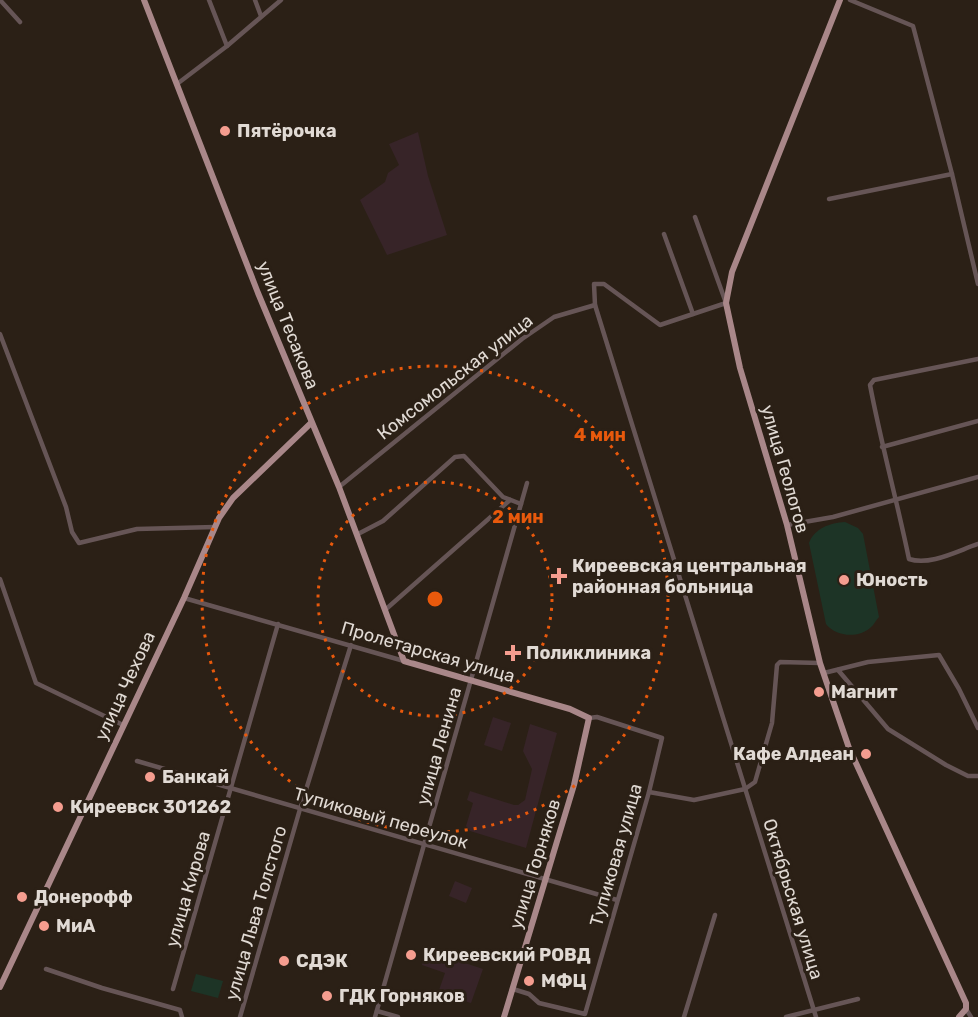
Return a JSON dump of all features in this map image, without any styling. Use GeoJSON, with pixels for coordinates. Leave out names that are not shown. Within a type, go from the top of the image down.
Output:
{"type":"FeatureCollection","features":[{"type":"Feature","properties":{"kind":"main road","name":"улица Тесакова"},"geometry":{"type":"LineString","coordinates":[[144,0],[311,423],[358,534],[404,661]]}},
{"type":"Feature","properties":{"kind":"main road","name":"улица Геологов"},"geometry":{"type":"LineString","coordinates":[[840,0],[732,272],[726,303],[740,368],[787,525],[820,663],[849,748],[966,1003],[966,1009]]}},
{"type":"Feature","properties":{"kind":"main road","name":"улица Чехова"},"geometry":{"type":"LineString","coordinates":[[0,987],[184,598],[215,527],[233,498],[311,423]]}},
{"type":"Feature","properties":{"kind":"main road","name":"Пролетарская улица"},"geometry":{"type":"LineString","coordinates":[[404,661],[570,709],[589,718]]}},
{"type":"Feature","properties":{"kind":"main road","name":"улица Горняков"},"geometry":{"type":"LineString","coordinates":[[504,1017],[574,785],[589,718]]}},
{"type":"Feature","properties":{"kind":"main road"},"geometry":{"type":"LineString","coordinates":[[959,1017],[966,1009]]}},
{"type":"Feature","properties":{"kind":"street"},"geometry":{"type":"LineString","coordinates":[[0,0],[20,22]]}},
{"type":"Feature","properties":{"kind":"street"},"geometry":{"type":"LineString","coordinates":[[208,0],[227,46]]}},
{"type":"Feature","properties":{"kind":"street"},"geometry":{"type":"LineString","coordinates":[[255,0],[261,16]]}},
{"type":"Feature","properties":{"kind":"street"},"geometry":{"type":"LineString","coordinates":[[177,84],[227,46],[281,0]]}},
{"type":"Feature","properties":{"kind":"street"},"geometry":{"type":"LineString","coordinates":[[850,0],[913,26],[978,284]]}},
{"type":"Feature","properties":{"kind":"street"},"geometry":{"type":"LineString","coordinates":[[829,199],[952,174]]}},
{"type":"Feature","properties":{"kind":"street"},"geometry":{"type":"LineString","coordinates":[[664,234],[693,314],[726,303],[695,217]]}},
{"type":"Feature","properties":{"kind":"street","name":"Октябрьская улица"},"geometry":{"type":"LineString","coordinates":[[693,314],[660,325],[604,284],[594,284],[595,305],[816,1017]]}},
{"type":"Feature","properties":{"kind":"street","name":"Комсомольская улица"},"geometry":{"type":"LineString","coordinates":[[339,486],[522,339],[554,317],[595,305]]}},
{"type":"Feature","properties":{"kind":"street"},"geometry":{"type":"LineString","coordinates":[[0,334],[66,507],[72,532],[79,543],[159,527],[215,527]]}},
{"type":"Feature","properties":{"kind":"street"},"geometry":{"type":"LineString","coordinates":[[978,359],[874,380],[870,385],[882,447],[897,500],[909,559],[926,561],[978,544]]}},
{"type":"Feature","properties":{"kind":"street"},"geometry":{"type":"LineString","coordinates":[[882,447],[978,421]]}},
{"type":"Feature","properties":{"kind":"street"},"geometry":{"type":"LineString","coordinates":[[358,534],[383,520],[455,457],[465,456],[503,497],[521,504]]}},
{"type":"Feature","properties":{"kind":"street"},"geometry":{"type":"LineString","coordinates":[[787,525],[833,517],[978,477]]}},
{"type":"Feature","properties":{"kind":"street","name":"улица Ленина"},"geometry":{"type":"LineString","coordinates":[[376,1014],[527,483]]}},
{"type":"Feature","properties":{"kind":"street"},"geometry":{"type":"LineString","coordinates":[[385,610],[510,500]]}},
{"type":"Feature","properties":{"kind":"street"},"geometry":{"type":"LineString","coordinates":[[0,579],[36,683],[123,725]]}},
{"type":"Feature","properties":{"kind":"street","name":"Пролетарская улица"},"geometry":{"type":"LineString","coordinates":[[184,598],[404,661]]}},
{"type":"Feature","properties":{"kind":"street","name":"улица Кирова"},"geometry":{"type":"LineString","coordinates":[[173,989],[278,624]]}},
{"type":"Feature","properties":{"kind":"street","name":"улица Льва Толстого"},"geometry":{"type":"LineString","coordinates":[[240,1017],[300,809],[351,645]]}},
{"type":"Feature","properties":{"kind":"street"},"geometry":{"type":"LineString","coordinates":[[824,673],[868,662],[939,655],[978,728]]}},
{"type":"Feature","properties":{"kind":"street"},"geometry":{"type":"LineString","coordinates":[[649,792],[694,800],[745,789],[755,782],[772,723],[777,665],[780,663],[820,663]]}},
{"type":"Feature","properties":{"kind":"street"},"geometry":{"type":"LineString","coordinates":[[838,670],[888,729],[946,765],[968,776],[978,776]]}},
{"type":"Feature","properties":{"kind":"street","name":"Пролетарская улица"},"geometry":{"type":"LineString","coordinates":[[589,718],[597,717],[662,738]]}},
{"type":"Feature","properties":{"kind":"street","name":"Тупиковая улица"},"geometry":{"type":"LineString","coordinates":[[513,989],[529,994],[539,1004],[585,1014],[649,792],[662,738]]}},
{"type":"Feature","properties":{"kind":"street","name":"Тупиковый переулок"},"geometry":{"type":"LineString","coordinates":[[137,761],[618,900]]}},
{"type":"Feature","properties":{"kind":"street"},"geometry":{"type":"LineString","coordinates":[[684,1017],[715,915]]}},
{"type":"Feature","properties":{"kind":"street"},"geometry":{"type":"LineString","coordinates":[[46,969],[180,1010],[182,1017]]}},
{"type":"Feature","properties":{"kind":"street"},"geometry":{"type":"LineString","coordinates":[[786,1017],[858,999]]}},
{"type":"Feature","properties":{"kind":"street"},"geometry":{"type":"LineString","coordinates":[[966,1009],[971,1017]]}},
{"type":"Feature","properties":{"kind":"street"},"geometry":{"type":"LineString","coordinates":[[376,1014],[398,1017]]}},
{"type":"Feature","properties":{"kind":"shaded area"},"geometry":{"type":"Polygon","coordinates":[[[418,132],[428,176],[447,235],[387,255],[360,200],[385,182],[388,173],[399,165],[389,144],[418,132]]]}},
{"type":"Feature","properties":{"kind":"shaded area"},"geometry":{"type":"Polygon","coordinates":[[[493,717],[511,723],[502,751],[484,745],[493,717]]]}},
{"type":"Feature","properties":{"kind":"shaded area"},"geometry":{"type":"Polygon","coordinates":[[[530,724],[557,733],[526,848],[470,831],[466,826],[473,803],[467,800],[470,791],[514,805],[525,800],[532,769],[523,751],[530,724]]]}},
{"type":"Feature","properties":{"kind":"shaded area"},"geometry":{"type":"Polygon","coordinates":[[[455,881],[472,888],[466,903],[449,896],[455,881]]]}},
{"type":"Feature","properties":{"kind":"shaded area"},"geometry":{"type":"Polygon","coordinates":[[[426,950],[483,969],[471,1003],[438,993],[445,973],[422,965],[426,950]]]}},
{"type":"Feature","properties":{"kind":"green space","name":"Юность"},"geometry":{"type":"Polygon","coordinates":[[[845,522],[858,528],[863,534],[879,617],[870,628],[853,635],[835,631],[826,624],[809,543],[824,527],[845,522]]]}},
{"type":"Feature","properties":{"kind":"green space"},"geometry":{"type":"Polygon","coordinates":[[[196,974],[223,981],[218,998],[191,991],[196,974]]]}},
{"type":"Feature","properties":{"kind":"place","name":"Пятёрочка"},"geometry":{"type":"Point","coordinates":[225,131]}},
{"type":"Feature","properties":{"kind":"place","name":"Киреевская центральная районная больница"},"geometry":{"type":"Point","coordinates":[559,576]}},
{"type":"Feature","properties":{"kind":"place","name":"Юность"},"geometry":{"type":"Point","coordinates":[844,580]}},
{"type":"Feature","properties":{"kind":"place","name":"Поликлиника"},"geometry":{"type":"Point","coordinates":[513,653]}},
{"type":"Feature","properties":{"kind":"place","name":"Магнит"},"geometry":{"type":"Point","coordinates":[819,692]}},
{"type":"Feature","properties":{"kind":"place","name":"Кафе Алдеан"},"geometry":{"type":"Point","coordinates":[866,754]}},
{"type":"Feature","properties":{"kind":"place","name":"Банкай"},"geometry":{"type":"Point","coordinates":[150,777]}},
{"type":"Feature","properties":{"kind":"place","name":"Киреевск 301262"},"geometry":{"type":"Point","coordinates":[58,807]}},
{"type":"Feature","properties":{"kind":"place","name":"Донерофф"},"geometry":{"type":"Point","coordinates":[22,897]}},
{"type":"Feature","properties":{"kind":"place","name":"МиА"},"geometry":{"type":"Point","coordinates":[44,926]}},
{"type":"Feature","properties":{"kind":"place","name":"Киреевский РОВД"},"geometry":{"type":"Point","coordinates":[411,955]}},
{"type":"Feature","properties":{"kind":"place","name":"СДЭК"},"geometry":{"type":"Point","coordinates":[284,961]}},
{"type":"Feature","properties":{"kind":"place","name":"МФЦ"},"geometry":{"type":"Point","coordinates":[529,981]}},
{"type":"Feature","properties":{"kind":"place","name":"ГДК Горняков"},"geometry":{"type":"Point","coordinates":[327,996]}}]}
